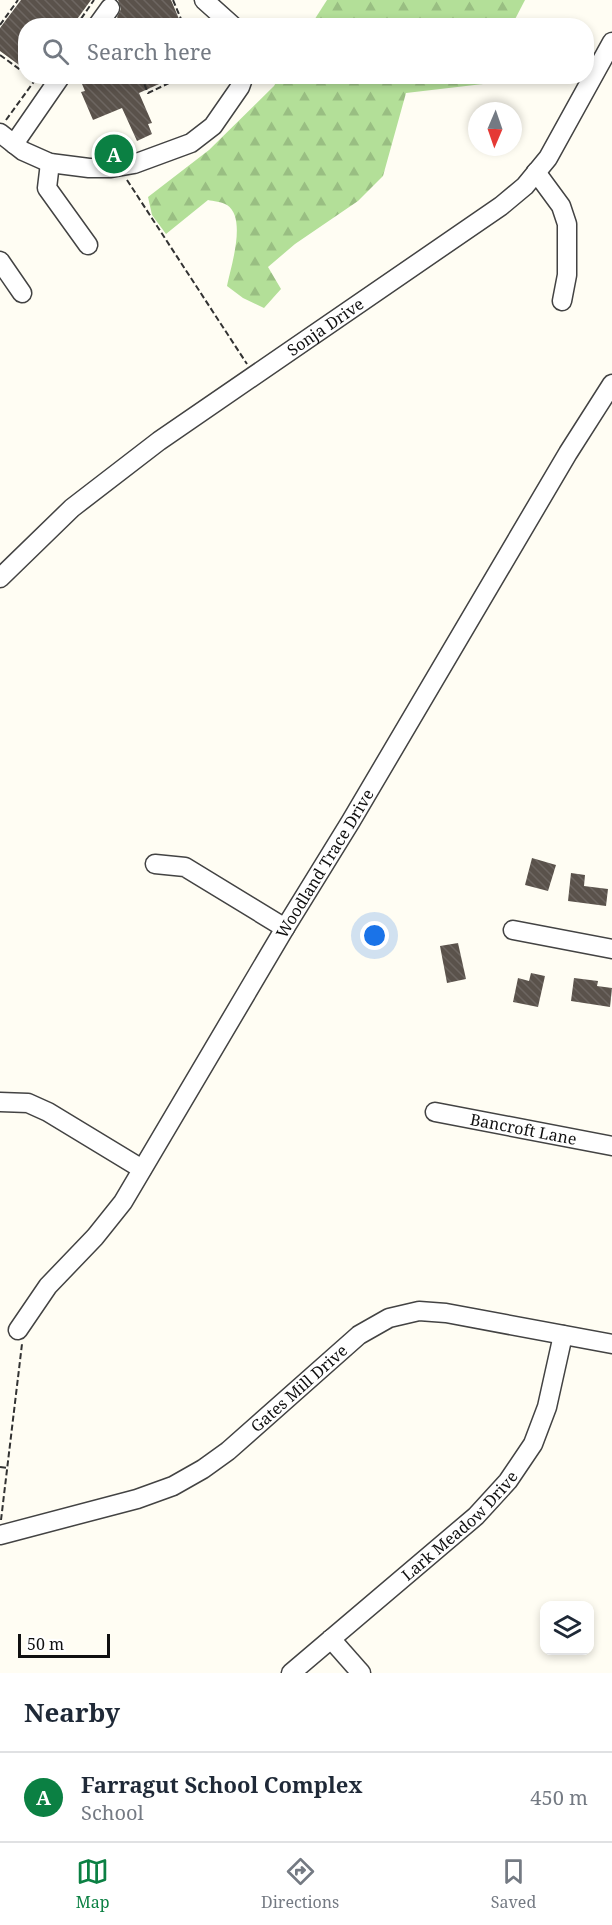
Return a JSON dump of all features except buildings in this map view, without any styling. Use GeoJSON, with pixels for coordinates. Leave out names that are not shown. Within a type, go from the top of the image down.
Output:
{"type":"FeatureCollection","features":[{"type":"Feature","properties":{"kind":"street"},"geometry":{"type":"LineString","coordinates":[[204,0],[224,18]]}},
{"type":"Feature","properties":{"kind":"street","name":"Sonja Drive"},"geometry":{"type":"LineString","coordinates":[[594,75],[612,42]]}},
{"type":"Feature","properties":{"kind":"street"},"geometry":{"type":"LineString","coordinates":[[53,84],[5,134],[29,154],[50,163],[89,168],[111,168],[134,164],[191,143],[213,126],[241,84]]}},
{"type":"Feature","properties":{"kind":"street","name":"Sonja Drive"},"geometry":{"type":"LineString","coordinates":[[0,578],[72,508],[159,441],[501,206],[525,186],[548,158],[589,84]]}},
{"type":"Feature","properties":{"kind":"street"},"geometry":{"type":"LineString","coordinates":[[50,163],[47,188],[88,245]]}},
{"type":"Feature","properties":{"kind":"street"},"geometry":{"type":"LineString","coordinates":[[536,172],[561,206],[567,224],[567,276],[562,301]]}},
{"type":"Feature","properties":{"kind":"street"},"geometry":{"type":"LineString","coordinates":[[0,261],[22,293]]}},
{"type":"Feature","properties":{"kind":"street","name":"Woodland Trace Drive"},"geometry":{"type":"LineString","coordinates":[[18,1330],[48,1286],[95,1237],[123,1202],[562,463],[612,384]]}},
{"type":"Feature","properties":{"kind":"street"},"geometry":{"type":"LineString","coordinates":[[155,864],[185,867],[285,928]]}},
{"type":"Feature","properties":{"kind":"street"},"geometry":{"type":"LineString","coordinates":[[513,930],[612,949]]}},
{"type":"Feature","properties":{"kind":"street"},"geometry":{"type":"LineString","coordinates":[[0,1102],[28,1104],[48,1112],[142,1169]]}},
{"type":"Feature","properties":{"kind":"street","name":"Bancroft Lane"},"geometry":{"type":"LineString","coordinates":[[435,1112],[612,1146]]}},
{"type":"Feature","properties":{"kind":"street","name":"Gates Mill Drive"},"geometry":{"type":"LineString","coordinates":[[0,1535],[137,1499],[173,1486],[203,1469],[228,1450],[359,1335],[389,1318],[419,1311],[446,1313],[612,1344]]}},
{"type":"Feature","properties":{"kind":"street","name":"Lark Meadow Drive"},"geometry":{"type":"LineString","coordinates":[[291,1673],[476,1516],[508,1481],[533,1444],[547,1407],[563,1335]]}},
{"type":"Feature","properties":{"kind":"street"},"geometry":{"type":"LineString","coordinates":[[331,1639],[361,1673]]}},
{"type":"Feature","properties":{"kind":"path"},"geometry":{"type":"LineString","coordinates":[[2,23],[18,0]]}},
{"type":"Feature","properties":{"kind":"path"},"geometry":{"type":"LineString","coordinates":[[173,0],[181,18]]}},
{"type":"Feature","properties":{"kind":"path"},"geometry":{"type":"LineString","coordinates":[[85,18],[102,4]]}},
{"type":"Feature","properties":{"kind":"path"},"geometry":{"type":"LineString","coordinates":[[0,55],[18,68]]}},
{"type":"Feature","properties":{"kind":"path"},"geometry":{"type":"LineString","coordinates":[[5,134],[33,84]]}},
{"type":"Feature","properties":{"kind":"path"},"geometry":{"type":"LineString","coordinates":[[144,84],[148,93],[167,84]]}},
{"type":"Feature","properties":{"kind":"path"},"geometry":{"type":"LineString","coordinates":[[111,168],[125,177],[255,376]]}},
{"type":"Feature","properties":{"kind":"path"},"geometry":{"type":"LineString","coordinates":[[0,1535],[21,1354],[22,1342],[18,1330]]}},
{"type":"Feature","properties":{"kind":"path"},"geometry":{"type":"LineString","coordinates":[[0,1467],[9,1468]]}},
{"type":"Feature","properties":{"kind":"green space"},"geometry":{"type":"Polygon","coordinates":[[[327,0],[525,0],[516,18],[315,18],[327,0]]]}},
{"type":"Feature","properties":{"kind":"green space"},"geometry":{"type":"Polygon","coordinates":[[[275,84],[483,84],[406,93],[383,176],[358,201],[295,244],[268,267],[281,289],[264,308],[243,298],[227,286],[237,231],[233,211],[227,205],[208,200],[166,234],[152,215],[148,197],[209,150],[275,84]]]}},
{"type":"Feature","properties":{"kind":"place","name":"Farragut School Complex"},"geometry":{"type":"Point","coordinates":[114,154]}}]}
